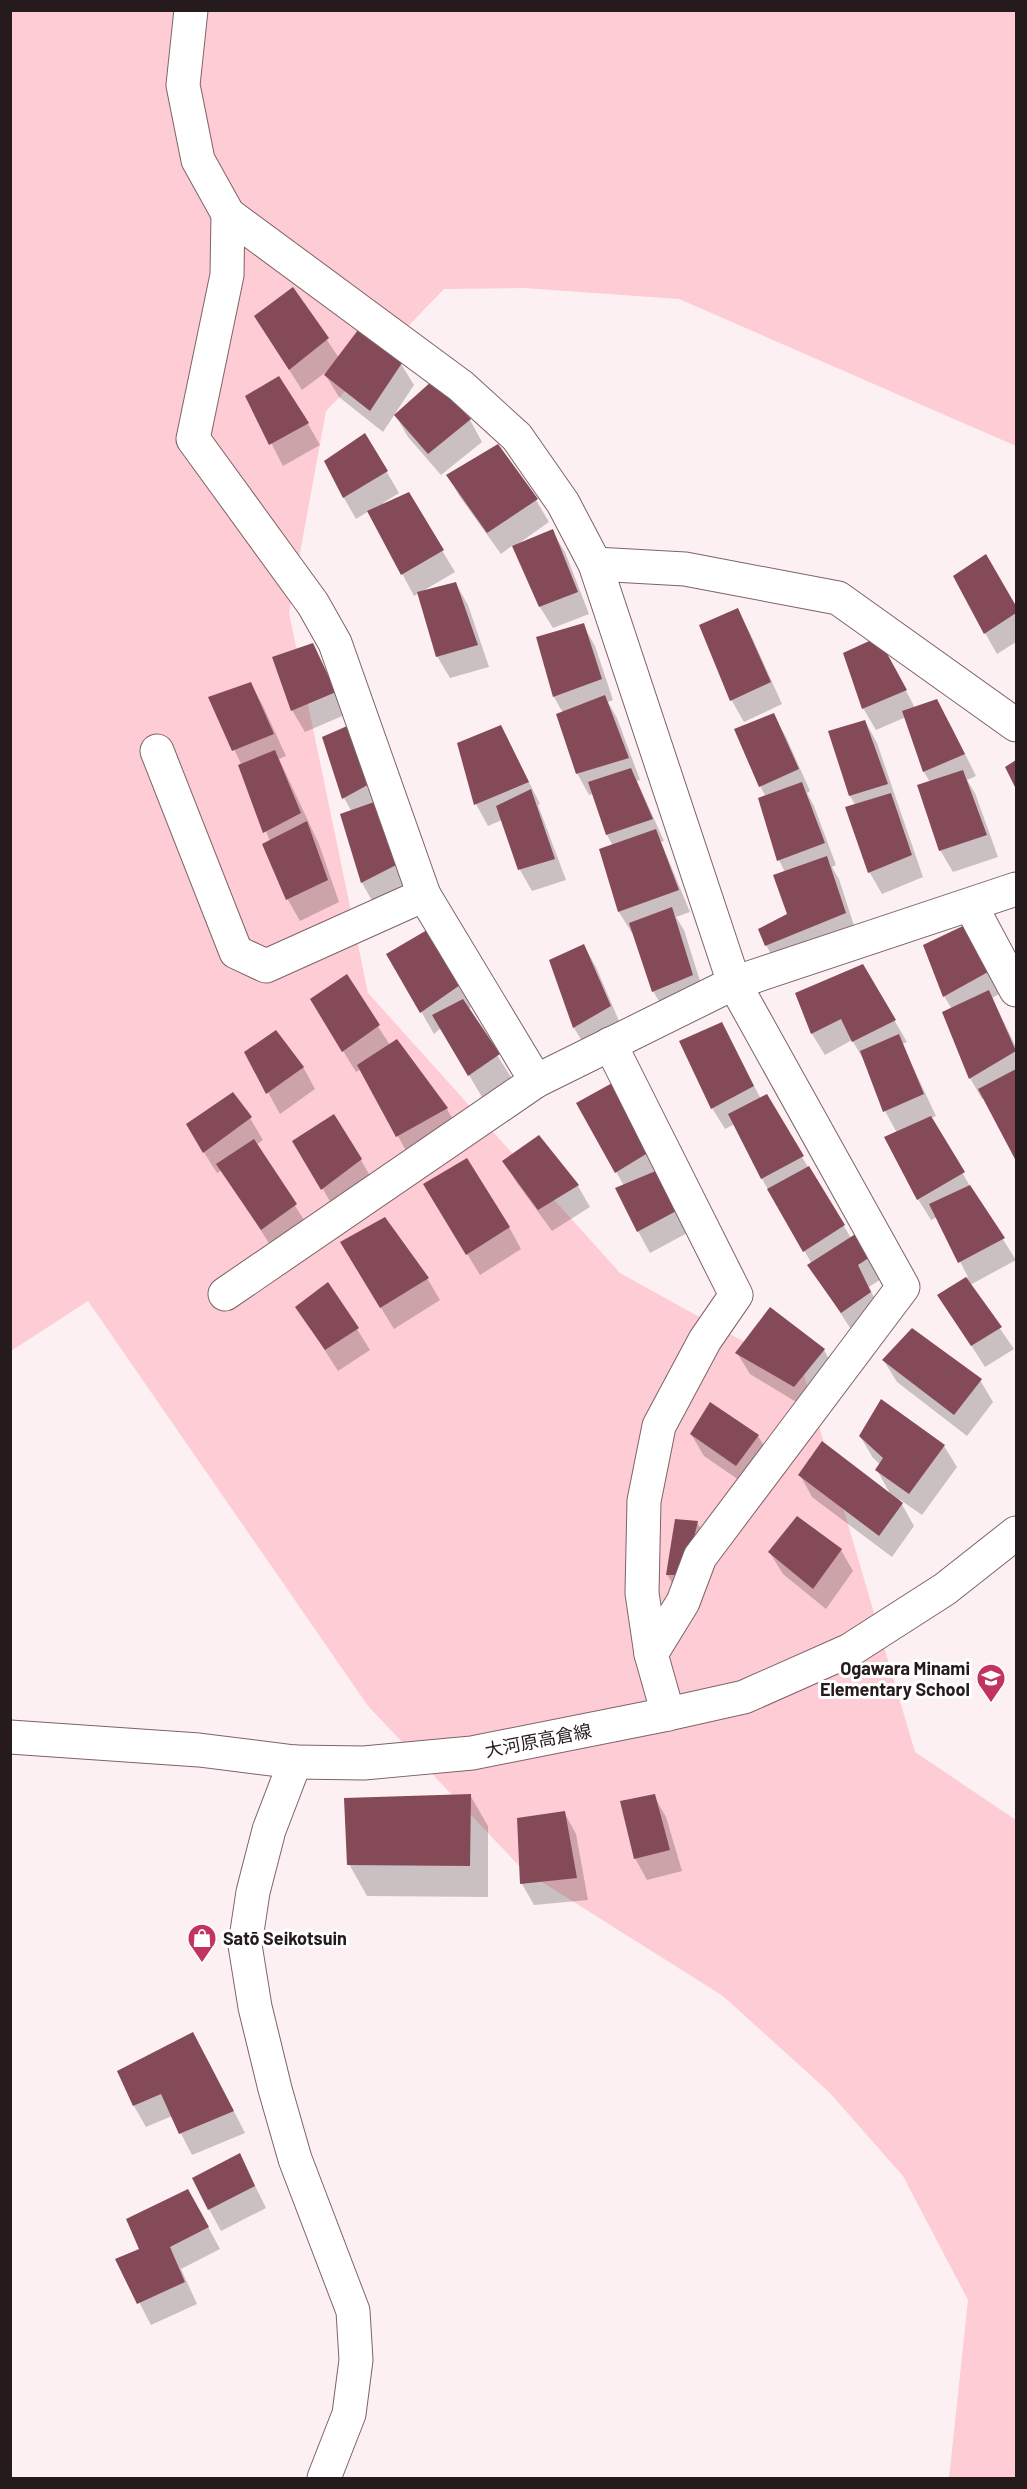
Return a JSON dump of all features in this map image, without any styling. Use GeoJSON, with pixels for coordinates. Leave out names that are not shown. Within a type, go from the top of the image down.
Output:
{"type":"FeatureCollection","features":[{"type":"Feature","properties":{"kind":"street"},"geometry":{"type":"LineString","coordinates":[[185,11],[183,85],[198,160],[228,214],[461,386],[517,437],[563,503],[595,564],[734,983],[903,1287],[700,1557],[683,1602],[651,1654]]}},
{"type":"Feature","properties":{"kind":"street"},"geometry":{"type":"LineString","coordinates":[[228,214],[227,275],[193,440],[313,604],[335,643],[424,895],[536,1081]]}},
{"type":"Feature","properties":{"kind":"street"},"geometry":{"type":"LineString","coordinates":[[595,564],[685,569],[838,598],[1017,725]]}},
{"type":"Feature","properties":{"kind":"street"},"geometry":{"type":"LineString","coordinates":[[157,751],[236,952],[266,966],[424,895]]}},
{"type":"Feature","properties":{"kind":"street"},"geometry":{"type":"LineString","coordinates":[[225,1294],[536,1081],[734,983],[1017,889]]}},
{"type":"Feature","properties":{"kind":"street"},"geometry":{"type":"LineString","coordinates":[[971,906],[1017,990]]}},
{"type":"Feature","properties":{"kind":"street"},"geometry":{"type":"LineString","coordinates":[[610,1044],[736,1295],[705,1340],[659,1426],[644,1501],[642,1593],[651,1654],[668,1714]]}},
{"type":"Feature","properties":{"kind":"street","name":"大河原高倉線"},"geometry":{"type":"LineString","coordinates":[[10,1737],[199,1750],[295,1762],[364,1763],[471,1753],[668,1714],[744,1697],[850,1650],[945,1589],[1017,1533]]}},
{"type":"Feature","properties":{"kind":"street"},"geometry":{"type":"LineString","coordinates":[[295,1762],[269,1830],[253,1892],[246,1945],[255,2007],[274,2089],[296,2159],[353,2311],[356,2360],[349,2414],[324,2478]]}},
{"type":"Feature","properties":{"kind":"shaded area"},"geometry":{"type":"Polygon","coordinates":[[[11,11],[1016,11],[1016,446],[679,299],[524,288],[444,289],[326,411],[289,613],[368,993],[620,1273],[804,1375],[915,1752],[1016,1820],[1016,2478],[949,2478],[968,2300],[903,2176],[829,2092],[723,1996],[523,1870],[368,1706],[88,1301],[11,1351],[11,11]]]}},
{"type":"Feature","properties":{"kind":"building"},"geometry":{"type":"Polygon","coordinates":[[[293,287],[329,338],[289,370],[254,316],[293,287]]]}},
{"type":"Feature","properties":{"kind":"building"},"geometry":{"type":"Polygon","coordinates":[[[358,330],[402,363],[370,411],[324,375],[358,330]]]}},
{"type":"Feature","properties":{"kind":"building"},"geometry":{"type":"Polygon","coordinates":[[[279,376],[309,423],[269,445],[245,396],[279,376]]]}},
{"type":"Feature","properties":{"kind":"building"},"geometry":{"type":"Polygon","coordinates":[[[432,381],[471,419],[428,454],[394,415],[432,381]]]}},
{"type":"Feature","properties":{"kind":"building"},"geometry":{"type":"Polygon","coordinates":[[[365,433],[388,471],[343,498],[324,461],[365,433]]]}},
{"type":"Feature","properties":{"kind":"building"},"geometry":{"type":"Polygon","coordinates":[[[498,444],[538,499],[487,533],[446,475],[498,444]]]}},
{"type":"Feature","properties":{"kind":"building"},"geometry":{"type":"Polygon","coordinates":[[[409,492],[444,550],[401,575],[367,511],[409,492]]]}},
{"type":"Feature","properties":{"kind":"building"},"geometry":{"type":"Polygon","coordinates":[[[553,529],[578,592],[539,607],[512,546],[553,529]]]}},
{"type":"Feature","properties":{"kind":"building"},"geometry":{"type":"Polygon","coordinates":[[[986,554],[1016,606],[1016,613],[984,634],[953,576],[986,554]]]}},
{"type":"Feature","properties":{"kind":"building"},"geometry":{"type":"Polygon","coordinates":[[[456,582],[478,645],[436,657],[417,592],[456,582]]]}},
{"type":"Feature","properties":{"kind":"building"},"geometry":{"type":"Polygon","coordinates":[[[738,608],[771,682],[730,701],[699,625],[738,608]]]}},
{"type":"Feature","properties":{"kind":"building"},"geometry":{"type":"Polygon","coordinates":[[[584,623],[602,679],[553,697],[536,637],[584,623]]]}},
{"type":"Feature","properties":{"kind":"building"},"geometry":{"type":"Polygon","coordinates":[[[878,637],[907,690],[862,709],[843,653],[878,637]]]}},
{"type":"Feature","properties":{"kind":"building"},"geometry":{"type":"Polygon","coordinates":[[[313,643],[336,692],[291,711],[272,657],[313,643]]]}},
{"type":"Feature","properties":{"kind":"building"},"geometry":{"type":"Polygon","coordinates":[[[251,682],[274,734],[232,751],[208,697],[251,682]]]}},
{"type":"Feature","properties":{"kind":"building"},"geometry":{"type":"Polygon","coordinates":[[[605,695],[629,758],[576,774],[556,714],[605,695]]]}},
{"type":"Feature","properties":{"kind":"building"},"geometry":{"type":"Polygon","coordinates":[[[937,699],[965,754],[923,772],[902,711],[937,699]]]}},
{"type":"Feature","properties":{"kind":"building"},"geometry":{"type":"Polygon","coordinates":[[[774,713],[799,769],[759,787],[734,729],[774,713]]]}},
{"type":"Feature","properties":{"kind":"building"},"geometry":{"type":"Polygon","coordinates":[[[865,720],[888,784],[849,796],[828,731],[865,720]]]}},
{"type":"Feature","properties":{"kind":"building"},"geometry":{"type":"Polygon","coordinates":[[[354,723],[375,781],[342,799],[322,737],[354,723]]]}},
{"type":"Feature","properties":{"kind":"building"},"geometry":{"type":"Polygon","coordinates":[[[501,725],[529,782],[474,805],[457,743],[501,725]]]}},
{"type":"Feature","properties":{"kind":"building"},"geometry":{"type":"Polygon","coordinates":[[[275,750],[301,813],[263,833],[238,765],[275,750]]]}},
{"type":"Feature","properties":{"kind":"building"},"geometry":{"type":"Polygon","coordinates":[[[1016,760],[1016,789],[1005,767],[1016,760]]]}},
{"type":"Feature","properties":{"kind":"building"},"geometry":{"type":"Polygon","coordinates":[[[631,768],[653,819],[606,835],[588,782],[631,768]]]}},
{"type":"Feature","properties":{"kind":"building"},"geometry":{"type":"Polygon","coordinates":[[[963,770],[987,835],[939,851],[917,785],[963,770]]]}},
{"type":"Feature","properties":{"kind":"building"},"geometry":{"type":"Polygon","coordinates":[[[802,782],[825,843],[777,861],[758,798],[802,782]]]}},
{"type":"Feature","properties":{"kind":"building"},"geometry":{"type":"Polygon","coordinates":[[[531,789],[555,859],[518,870],[496,806],[531,789]]]}},
{"type":"Feature","properties":{"kind":"building"},"geometry":{"type":"Polygon","coordinates":[[[891,793],[912,855],[868,873],[845,807],[891,793]]]}},
{"type":"Feature","properties":{"kind":"building"},"geometry":{"type":"Polygon","coordinates":[[[377,801],[398,864],[361,883],[340,814],[377,801]]]}},
{"type":"Feature","properties":{"kind":"building"},"geometry":{"type":"Polygon","coordinates":[[[307,821],[328,880],[286,900],[262,844],[307,821]]]}},
{"type":"Feature","properties":{"kind":"building"},"geometry":{"type":"Polygon","coordinates":[[[656,829],[679,890],[618,912],[599,849],[656,829]]]}},
{"type":"Feature","properties":{"kind":"building"},"geometry":{"type":"Polygon","coordinates":[[[827,856],[846,913],[765,946],[758,929],[787,914],[773,875],[827,856]]]}},
{"type":"Feature","properties":{"kind":"building"},"geometry":{"type":"Polygon","coordinates":[[[672,907],[693,975],[652,992],[629,923],[672,907]]]}},
{"type":"Feature","properties":{"kind":"building"},"geometry":{"type":"Polygon","coordinates":[[[965,925],[988,972],[943,997],[923,945],[965,925]]]}},
{"type":"Feature","properties":{"kind":"building"},"geometry":{"type":"Polygon","coordinates":[[[427,930],[460,985],[420,1013],[386,954],[427,930]]]}},
{"type":"Feature","properties":{"kind":"building"},"geometry":{"type":"Polygon","coordinates":[[[584,944],[611,1006],[573,1028],[549,960],[584,944]]]}},
{"type":"Feature","properties":{"kind":"building"},"geometry":{"type":"Polygon","coordinates":[[[863,964],[896,1020],[852,1042],[841,1019],[811,1034],[795,993],[863,964]]]}},
{"type":"Feature","properties":{"kind":"building"},"geometry":{"type":"Polygon","coordinates":[[[347,974],[380,1025],[342,1052],[310,999],[347,974]]]}},
{"type":"Feature","properties":{"kind":"building"},"geometry":{"type":"Polygon","coordinates":[[[989,990],[1016,1051],[969,1079],[942,1012],[989,990]]]}},
{"type":"Feature","properties":{"kind":"building"},"geometry":{"type":"Polygon","coordinates":[[[463,999],[500,1054],[468,1076],[432,1015],[463,999]]]}},
{"type":"Feature","properties":{"kind":"building"},"geometry":{"type":"Polygon","coordinates":[[[722,1022],[754,1086],[711,1109],[679,1041],[722,1022]]]}},
{"type":"Feature","properties":{"kind":"building"},"geometry":{"type":"Polygon","coordinates":[[[276,1030],[304,1067],[266,1094],[244,1052],[276,1030]]]}},
{"type":"Feature","properties":{"kind":"building"},"geometry":{"type":"Polygon","coordinates":[[[899,1034],[924,1094],[883,1112],[860,1051],[899,1034]]]}},
{"type":"Feature","properties":{"kind":"building"},"geometry":{"type":"Polygon","coordinates":[[[397,1039],[448,1108],[396,1137],[357,1065],[397,1039]]]}},
{"type":"Feature","properties":{"kind":"building"},"geometry":{"type":"Polygon","coordinates":[[[1016,1069],[1016,1161],[978,1089],[1016,1069]]]}},
{"type":"Feature","properties":{"kind":"building"},"geometry":{"type":"Polygon","coordinates":[[[614,1082],[651,1151],[615,1173],[576,1103],[614,1082]]]}},
{"type":"Feature","properties":{"kind":"building"},"geometry":{"type":"Polygon","coordinates":[[[233,1092],[252,1117],[203,1153],[186,1124],[233,1092]]]}},
{"type":"Feature","properties":{"kind":"building"},"geometry":{"type":"Polygon","coordinates":[[[767,1094],[804,1156],[761,1179],[728,1114],[767,1094]]]}},
{"type":"Feature","properties":{"kind":"building"},"geometry":{"type":"Polygon","coordinates":[[[334,1114],[362,1159],[321,1190],[292,1141],[334,1114]]]}},
{"type":"Feature","properties":{"kind":"building"},"geometry":{"type":"Polygon","coordinates":[[[931,1116],[965,1172],[917,1200],[884,1137],[931,1116]]]}},
{"type":"Feature","properties":{"kind":"building"},"geometry":{"type":"Polygon","coordinates":[[[539,1135],[579,1185],[538,1210],[502,1161],[539,1135]]]}},
{"type":"Feature","properties":{"kind":"building"},"geometry":{"type":"Polygon","coordinates":[[[254,1139],[297,1204],[261,1230],[216,1164],[254,1139]]]}},
{"type":"Feature","properties":{"kind":"building"},"geometry":{"type":"Polygon","coordinates":[[[467,1158],[510,1227],[466,1255],[423,1184],[467,1158]]]}},
{"type":"Feature","properties":{"kind":"building"},"geometry":{"type":"Polygon","coordinates":[[[809,1166],[845,1225],[803,1252],[767,1189],[809,1166]]]}},
{"type":"Feature","properties":{"kind":"building"},"geometry":{"type":"Polygon","coordinates":[[[658,1170],[680,1209],[637,1232],[615,1188],[658,1170]]]}},
{"type":"Feature","properties":{"kind":"building"},"geometry":{"type":"Polygon","coordinates":[[[970,1185],[1005,1238],[958,1263],[929,1204],[970,1185]]]}},
{"type":"Feature","properties":{"kind":"building"},"geometry":{"type":"Polygon","coordinates":[[[385,1217],[429,1278],[380,1308],[340,1242],[385,1217]]]}},
{"type":"Feature","properties":{"kind":"building"},"geometry":{"type":"Polygon","coordinates":[[[857,1233],[870,1257],[858,1265],[871,1292],[841,1313],[807,1265],[857,1233]]]}},
{"type":"Feature","properties":{"kind":"building"},"geometry":{"type":"Polygon","coordinates":[[[966,1277],[1002,1327],[971,1346],[937,1295],[966,1277]]]}},
{"type":"Feature","properties":{"kind":"building"},"geometry":{"type":"Polygon","coordinates":[[[328,1282],[359,1328],[325,1350],[295,1307],[328,1282]]]}},
{"type":"Feature","properties":{"kind":"building"},"geometry":{"type":"Polygon","coordinates":[[[770,1307],[825,1349],[794,1387],[735,1353],[770,1307]]]}},
{"type":"Feature","properties":{"kind":"building"},"geometry":{"type":"Polygon","coordinates":[[[912,1328],[982,1379],[954,1415],[882,1360],[912,1328]]]}},
{"type":"Feature","properties":{"kind":"building"},"geometry":{"type":"Polygon","coordinates":[[[881,1399],[945,1445],[909,1494],[875,1470],[883,1458],[859,1436],[881,1399]]]}},
{"type":"Feature","properties":{"kind":"building"},"geometry":{"type":"Polygon","coordinates":[[[710,1402],[759,1435],[736,1466],[690,1434],[710,1402]]]}},
{"type":"Feature","properties":{"kind":"building"},"geometry":{"type":"Polygon","coordinates":[[[822,1441],[903,1503],[879,1536],[798,1475],[822,1441]]]}},
{"type":"Feature","properties":{"kind":"building"},"geometry":{"type":"Polygon","coordinates":[[[797,1516],[842,1549],[813,1589],[768,1552],[797,1516]]]}},
{"type":"Feature","properties":{"kind":"building"},"geometry":{"type":"Polygon","coordinates":[[[675,1519],[698,1521],[685,1575],[666,1575],[675,1519]]]}},
{"type":"Feature","properties":{"kind":"building"},"geometry":{"type":"Polygon","coordinates":[[[471,1794],[470,1866],[347,1865],[344,1798],[471,1794]]]}},
{"type":"Feature","properties":{"kind":"building"},"geometry":{"type":"Polygon","coordinates":[[[655,1794],[670,1850],[634,1859],[620,1801],[655,1794]]]}},
{"type":"Feature","properties":{"kind":"building"},"geometry":{"type":"Polygon","coordinates":[[[565,1811],[577,1878],[520,1884],[517,1818],[565,1811]]]}},
{"type":"Feature","properties":{"kind":"building"},"geometry":{"type":"Polygon","coordinates":[[[193,2032],[234,2111],[179,2134],[161,2094],[133,2106],[117,2071],[193,2032]]]}},
{"type":"Feature","properties":{"kind":"building"},"geometry":{"type":"Polygon","coordinates":[[[240,2153],[255,2186],[208,2210],[192,2178],[240,2153]]]}},
{"type":"Feature","properties":{"kind":"building"},"geometry":{"type":"Polygon","coordinates":[[[188,2189],[209,2227],[170,2247],[185,2282],[137,2304],[115,2259],[139,2249],[126,2219],[188,2189]]]}},
{"type":"Feature","properties":{"kind":"place","name":"Ogawara Minami Elementary School"},"geometry":{"type":"Point","coordinates":[991,1704]}},
{"type":"Feature","properties":{"kind":"place","name":"Satō Seikotsuin"},"geometry":{"type":"Point","coordinates":[202,1964]}}]}
